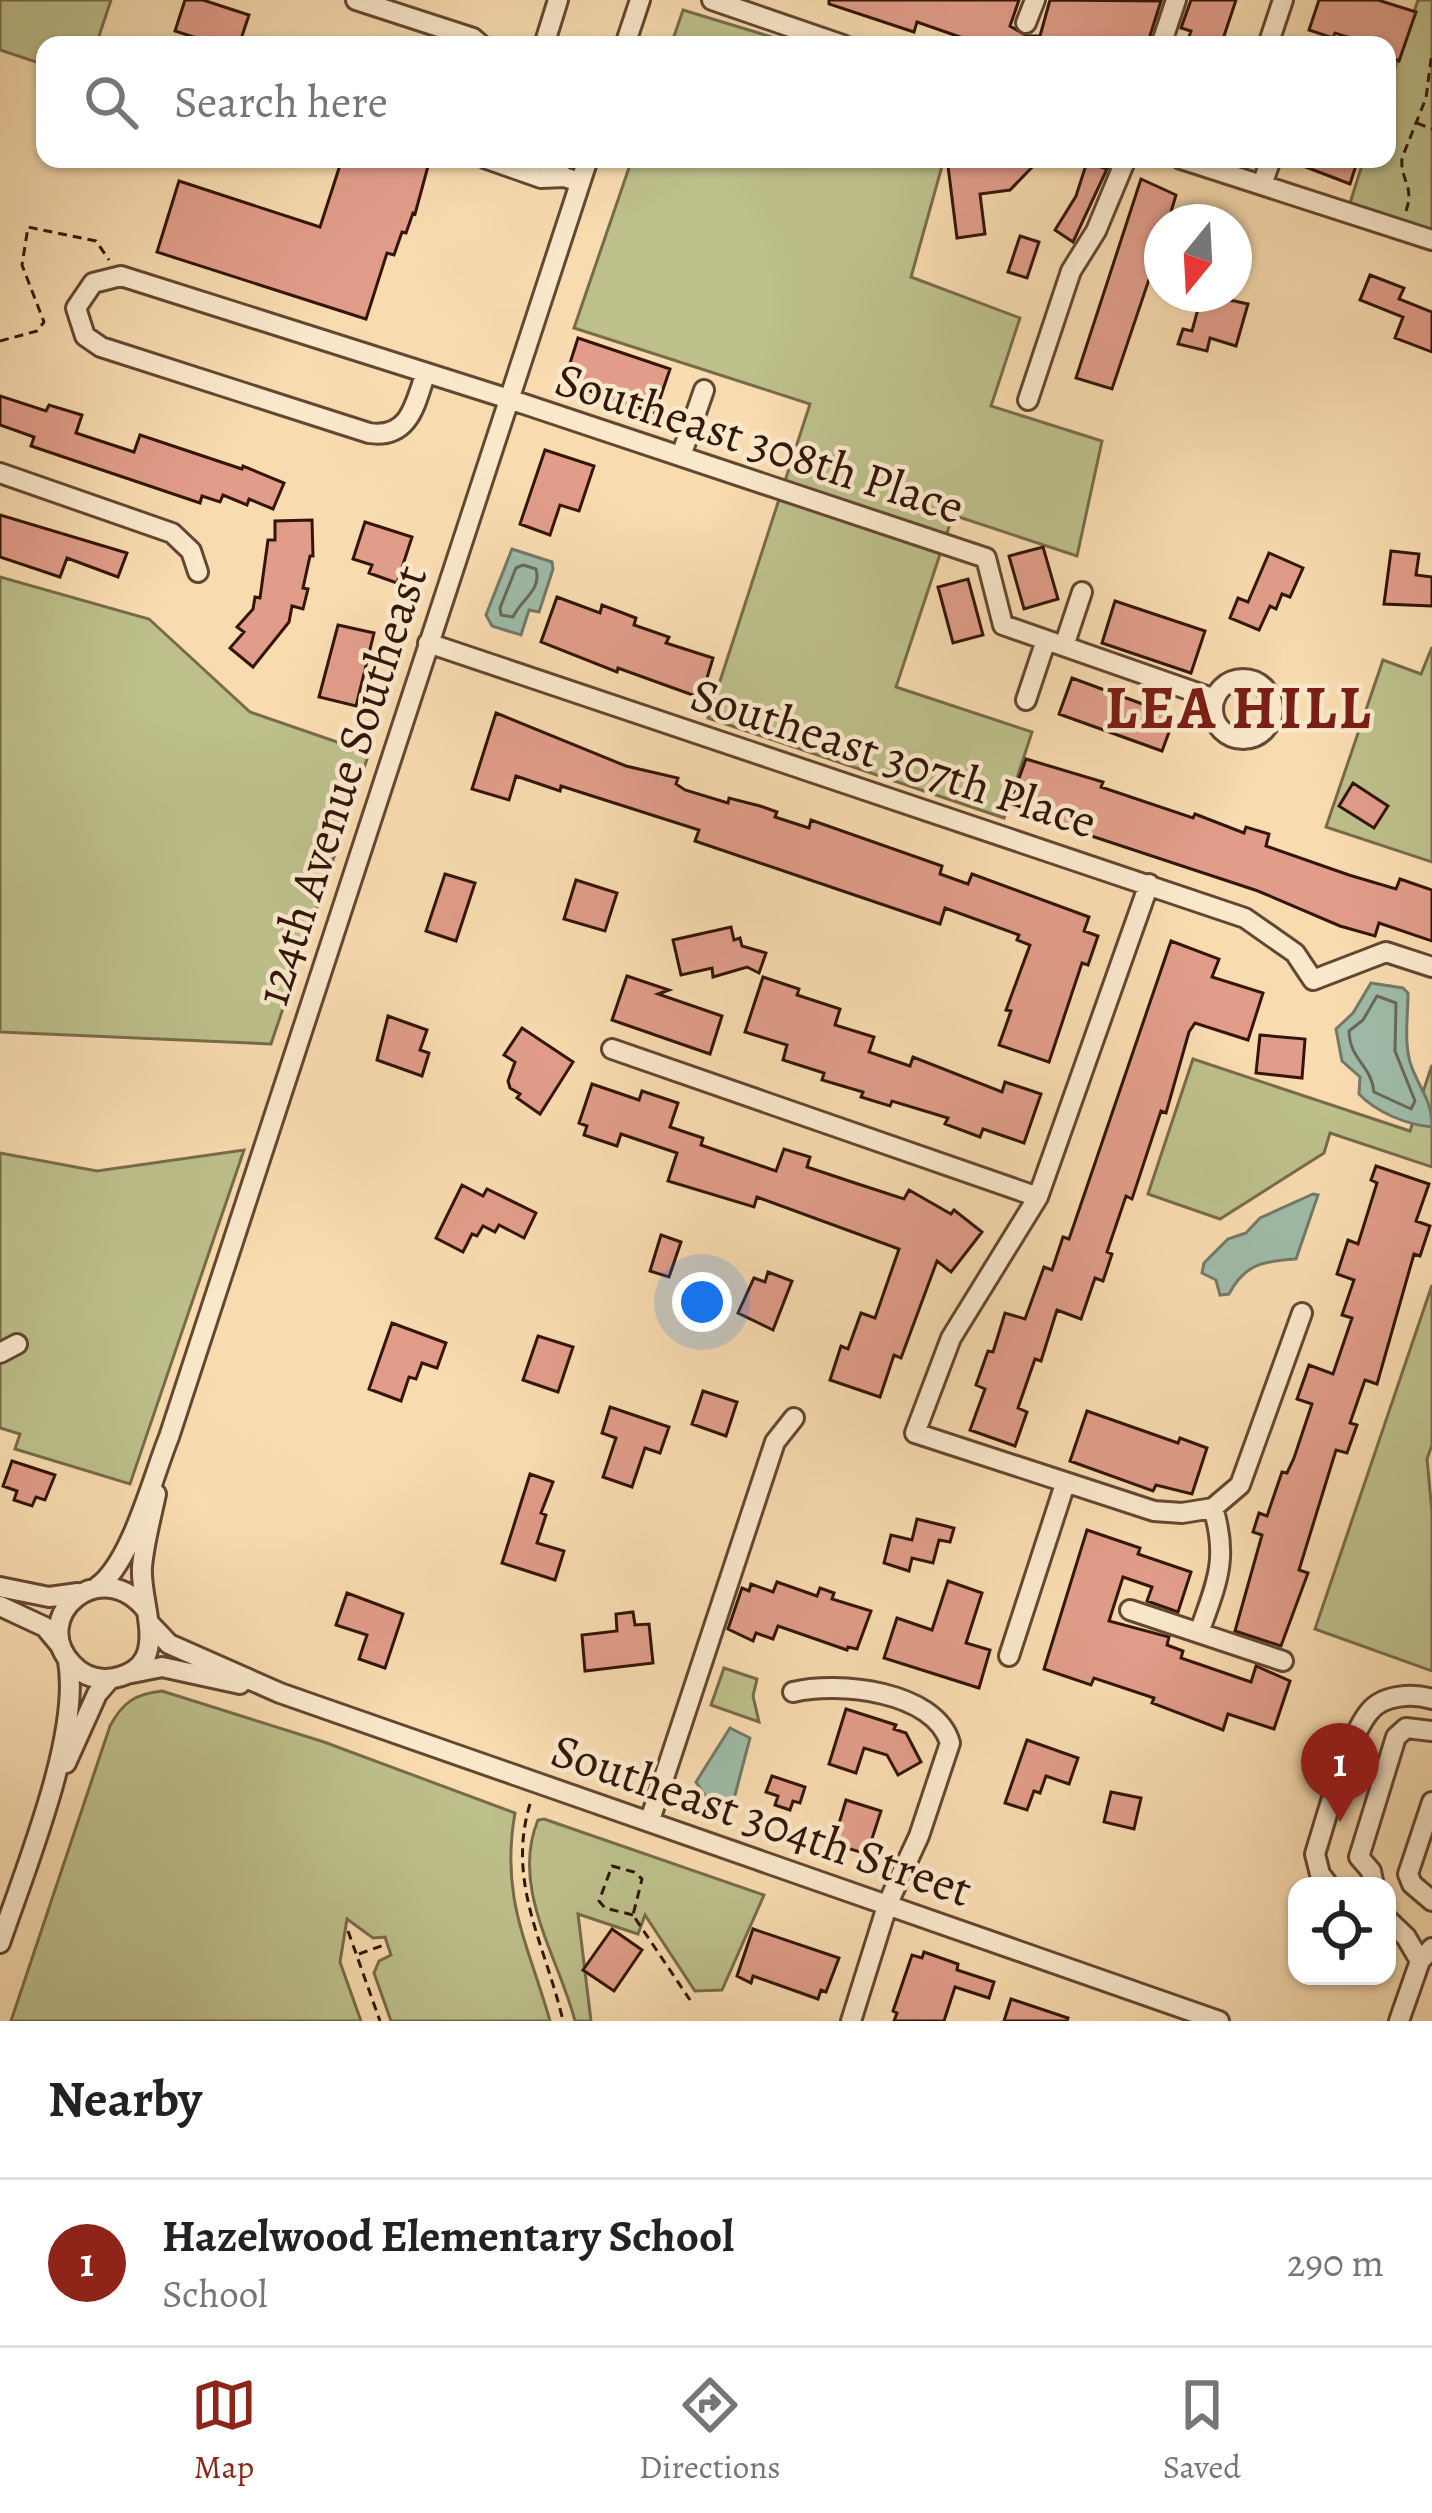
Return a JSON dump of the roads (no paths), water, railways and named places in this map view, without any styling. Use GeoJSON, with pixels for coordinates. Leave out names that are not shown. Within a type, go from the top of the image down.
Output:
{"type":"FeatureCollection","features":[{"type":"Feature","properties":{"kind":"street"},"geometry":{"type":"LineString","coordinates":[[356,0],[467,36]]}},
{"type":"Feature","properties":{"kind":"street"},"geometry":{"type":"LineString","coordinates":[[547,36],[558,0]]}},
{"type":"Feature","properties":{"kind":"street"},"geometry":{"type":"LineString","coordinates":[[628,36],[640,0]]}},
{"type":"Feature","properties":{"kind":"street"},"geometry":{"type":"LineString","coordinates":[[712,0],[817,36]]}},
{"type":"Feature","properties":{"kind":"street"},"geometry":{"type":"LineString","coordinates":[[1026,22],[1035,0]]}},
{"type":"Feature","properties":{"kind":"street"},"geometry":{"type":"LineString","coordinates":[[1164,36],[1176,0]]}},
{"type":"Feature","properties":{"kind":"street"},"geometry":{"type":"LineString","coordinates":[[1271,36],[1283,0]]}},
{"type":"Feature","properties":{"kind":"street"},"geometry":{"type":"LineString","coordinates":[[513,168],[541,178],[572,179]]}},
{"type":"Feature","properties":{"kind":"street"},"geometry":{"type":"LineString","coordinates":[[557,168],[572,179]]}},
{"type":"Feature","properties":{"kind":"street","name":"124th Avenue Southeast"},"geometry":{"type":"LineString","coordinates":[[90,1589],[106,1580],[121,1559],[169,1437],[509,399],[572,179],[581,168]]}},
{"type":"Feature","properties":{"kind":"street"},"geometry":{"type":"LineString","coordinates":[[1028,400],[1071,271],[1096,232],[1122,168]]}},
{"type":"Feature","properties":{"kind":"street"},"geometry":{"type":"LineString","coordinates":[[1208,168],[1432,240]]}},
{"type":"Feature","properties":{"kind":"street"},"geometry":{"type":"LineString","coordinates":[[1262,185],[1267,168]]}},
{"type":"Feature","properties":{"kind":"street","name":"Southeast 308th Place"},"geometry":{"type":"LineString","coordinates":[[425,375],[406,422],[379,434],[101,347],[85,336],[76,308],[93,283],[121,276],[509,399],[986,558],[1003,625],[1055,644]]}},
{"type":"Feature","properties":{"kind":"street"},"geometry":{"type":"LineString","coordinates":[[681,457],[704,390]]}},
{"type":"Feature","properties":{"kind":"street"},"geometry":{"type":"LineString","coordinates":[[0,473],[172,533],[191,551],[198,572]]}},
{"type":"Feature","properties":{"kind":"street"},"geometry":{"type":"LineString","coordinates":[[1026,700],[1082,592]]}},
{"type":"Feature","properties":{"kind":"street","name":"Southeast 307th Place"},"geometry":{"type":"LineString","coordinates":[[428,643],[1245,918],[1295,953],[1313,980],[1386,952],[1432,967]]}},
{"type":"Feature","properties":{"kind":"street"},"geometry":{"type":"LineString","coordinates":[[1055,644],[1214,700]]}},
{"type":"Feature","properties":{"kind":"street"},"geometry":{"type":"LineString","coordinates":[[1149,884],[1038,1197],[951,1338],[915,1433],[1154,1511],[1213,1508],[1240,1485],[1302,1313]]}},
{"type":"Feature","properties":{"kind":"street"},"geometry":{"type":"LineString","coordinates":[[612,1048],[1038,1197]]}},
{"type":"Feature","properties":{"kind":"street"},"geometry":{"type":"LineString","coordinates":[[650,1820],[775,1442],[794,1418]]}},
{"type":"Feature","properties":{"kind":"street","name":"124th Avenue Southeast"},"geometry":{"type":"LineString","coordinates":[[149,1618],[142,1582],[144,1550],[169,1437]]}},
{"type":"Feature","properties":{"kind":"street"},"geometry":{"type":"LineString","coordinates":[[1010,1656],[1065,1484]]}},
{"type":"Feature","properties":{"kind":"street"},"geometry":{"type":"LineString","coordinates":[[1199,1634],[1222,1565],[1222,1540],[1213,1508]]}},
{"type":"Feature","properties":{"kind":"street"},"geometry":{"type":"LineString","coordinates":[[0,1587],[49,1597],[90,1589],[125,1591],[149,1618],[146,1654],[90,1708],[42,1817]]}},
{"type":"Feature","properties":{"kind":"street"},"geometry":{"type":"LineString","coordinates":[[0,1943],[42,1817],[68,1717],[72,1682],[64,1653],[62,1615],[90,1589]]}},
{"type":"Feature","properties":{"kind":"street"},"geometry":{"type":"LineString","coordinates":[[0,1606],[45,1627],[80,1672],[118,1677]]}},
{"type":"Feature","properties":{"kind":"street"},"geometry":{"type":"LineString","coordinates":[[1130,1610],[1283,1661]]}},
{"type":"Feature","properties":{"kind":"street","name":"Southeast 304th Street"},"geometry":{"type":"LineString","coordinates":[[149,1618],[169,1644],[280,1693],[888,1903],[1191,2017],[1219,2021]]}},
{"type":"Feature","properties":{"kind":"street","name":"Southeast 304th Street"},"geometry":{"type":"LineString","coordinates":[[118,1677],[162,1667],[280,1693]]}},
{"type":"Feature","properties":{"kind":"street"},"geometry":{"type":"LineString","coordinates":[[794,1692],[819,1686],[892,1697],[924,1709],[946,1730],[950,1743],[920,1836],[888,1903],[851,2021]]}},
{"type":"Feature","properties":{"kind":"street"},"geometry":{"type":"LineString","coordinates":[[1322,1877],[1315,1854],[1360,1726],[1372,1707],[1395,1696],[1432,1699]]}},
{"type":"Feature","properties":{"kind":"street"},"geometry":{"type":"LineString","coordinates":[[1371,1877],[1359,1856],[1396,1737],[1406,1728],[1432,1731]]}},
{"type":"Feature","properties":{"kind":"street"},"geometry":{"type":"LineString","coordinates":[[1432,1802],[1408,1874],[1412,1884],[1432,1901]]}},
{"type":"Feature","properties":{"kind":"street"},"geometry":{"type":"LineString","coordinates":[[1396,1884],[1412,1884]]}},
{"type":"Feature","properties":{"kind":"street"},"geometry":{"type":"LineString","coordinates":[[1396,1928],[1426,1955],[1399,2021]]}},
{"type":"Feature","properties":{"kind":"water"},"geometry":{"type":"Polygon","coordinates":[[[512,549],[552,562],[553,569],[539,612],[529,610],[521,635],[492,626],[486,615],[512,549]]]}},
{"type":"Feature","properties":{"kind":"water"},"geometry":{"type":"Polygon","coordinates":[[[1371,983],[1408,993],[1408,1054],[1430,1108],[1432,1127],[1402,1120],[1374,1106],[1359,1094],[1360,1077],[1342,1061],[1336,1029],[1353,1013],[1371,983]]]}},
{"type":"Feature","properties":{"kind":"water"},"geometry":{"type":"Polygon","coordinates":[[[1318,1195],[1296,1259],[1257,1266],[1229,1294],[1220,1295],[1216,1280],[1202,1273],[1204,1263],[1228,1239],[1246,1233],[1260,1218],[1318,1195]]]}},
{"type":"Feature","properties":{"kind":"water"},"geometry":{"type":"Polygon","coordinates":[[[730,1728],[750,1738],[735,1795],[727,1801],[706,1797],[696,1782],[730,1728]]]}},
{"type":"Feature","properties":{"kind":"place","name":"Hazelwood Elementary School"},"geometry":{"type":"Point","coordinates":[1340,1822]}},
{"type":"Feature","properties":{"kind":"district","name":"LEA HILL"},"geometry":{"type":"Point","coordinates":[1239,707]}}]}
